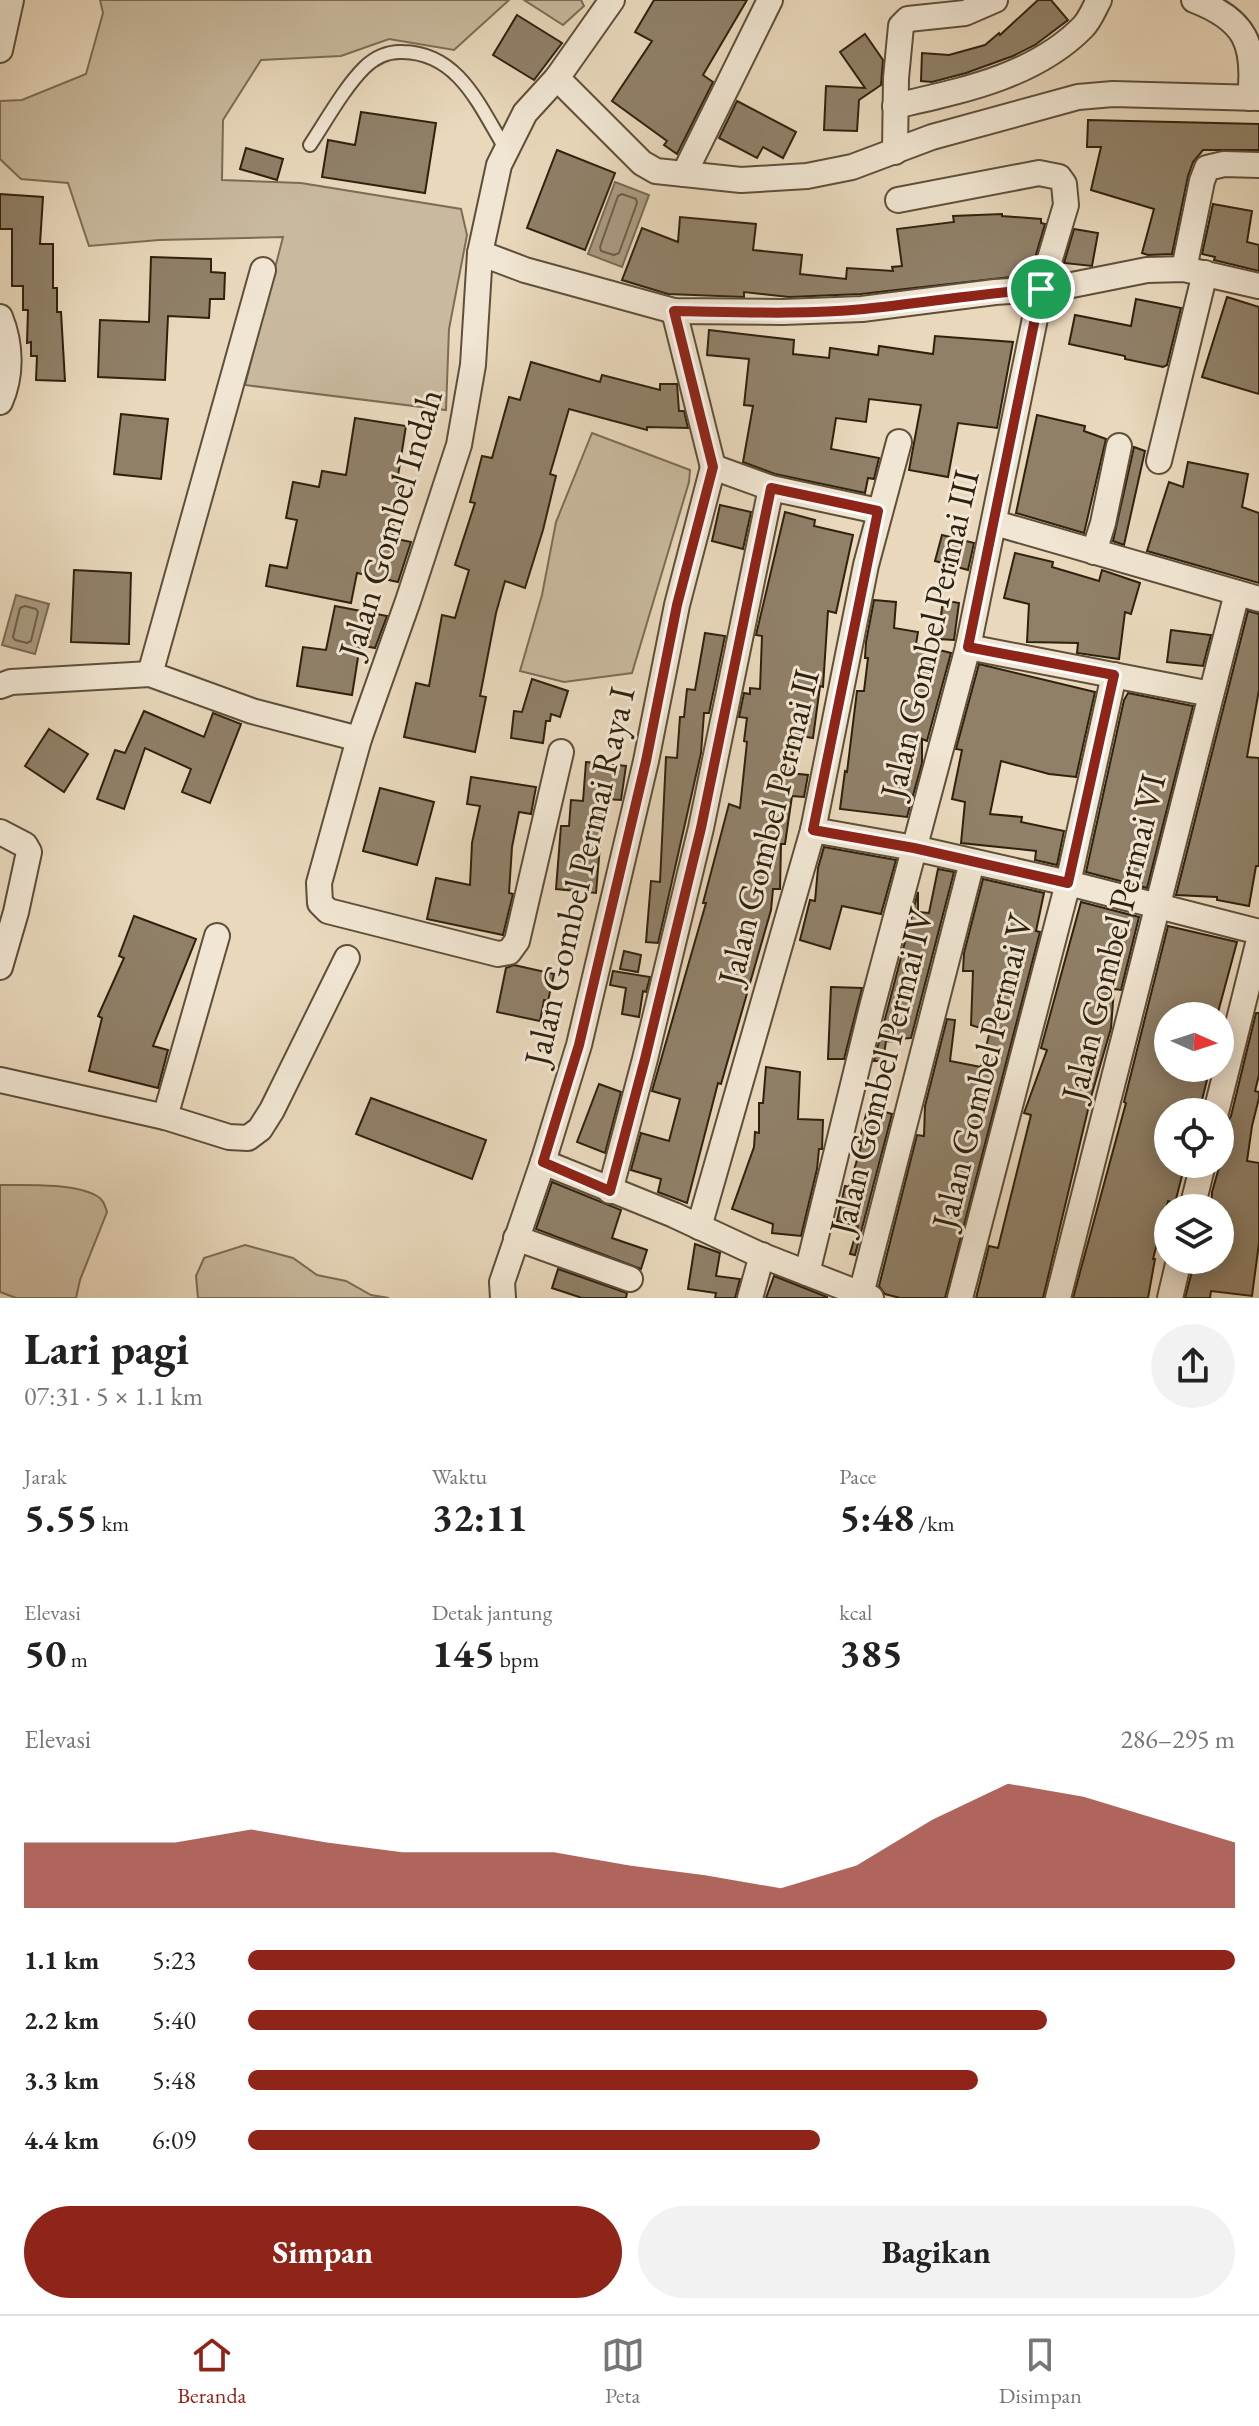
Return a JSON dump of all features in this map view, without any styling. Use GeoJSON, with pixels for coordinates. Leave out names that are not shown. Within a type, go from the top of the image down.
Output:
{"type":"FeatureCollection","features":[{"type":"Feature","properties":{"kind":"street"},"geometry":{"type":"LineString","coordinates":[[0,50],[11,0]]}},
{"type":"Feature","properties":{"kind":"street","name":"Jalan Gombel Indah"},"geometry":{"type":"LineString","coordinates":[[561,752],[517,941],[509,952],[498,954],[328,911],[320,903],[319,883],[359,739],[459,445],[473,365],[480,253],[491,195],[505,148],[525,113],[557,78],[612,0]]}},
{"type":"Feature","properties":{"kind":"street"},"geometry":{"type":"LineString","coordinates":[[684,174],[770,0]]}},
{"type":"Feature","properties":{"kind":"street"},"geometry":{"type":"LineString","coordinates":[[895,152],[898,37],[904,21],[965,13],[995,0]]}},
{"type":"Feature","properties":{"kind":"street"},"geometry":{"type":"LineString","coordinates":[[895,106],[973,87],[1011,74],[1056,50],[1085,25],[1099,0]]}},
{"type":"Feature","properties":{"kind":"street"},"geometry":{"type":"LineString","coordinates":[[557,78],[642,163],[656,171],[741,180],[807,176],[852,167],[932,137],[1078,97],[1113,94],[1254,98],[1250,50],[1243,31],[1231,18],[1194,0]]}},
{"type":"Feature","properties":{"kind":"street"},"geometry":{"type":"LineString","coordinates":[[1159,461],[1195,271],[1207,168],[1224,164],[1259,165]]}},
{"type":"Feature","properties":{"kind":"street","name":"Jalan Gombel Permai III"},"geometry":{"type":"LineString","coordinates":[[807,1273],[872,1007],[968,647],[1041,289],[1066,205],[1064,184],[1059,177],[1039,173],[898,200]]}},
{"type":"Feature","properties":{"kind":"street"},"geometry":{"type":"LineString","coordinates":[[480,253],[525,270],[674,311],[862,309],[1041,289],[1147,270],[1195,271],[1259,286]]}},
{"type":"Feature","properties":{"kind":"street"},"geometry":{"type":"LineString","coordinates":[[150,674],[263,270]]}},
{"type":"Feature","properties":{"kind":"street"},"geometry":{"type":"LineString","coordinates":[[674,311],[713,467],[771,488],[878,511]]}},
{"type":"Feature","properties":{"kind":"street"},"geometry":{"type":"LineString","coordinates":[[0,317],[8,349],[9,370],[0,402]]}},
{"type":"Feature","properties":{"kind":"street","name":"Jalan Gombel Permai II"},"geometry":{"type":"LineString","coordinates":[[699,1227],[813,830],[878,511],[899,442]]}},
{"type":"Feature","properties":{"kind":"street"},"geometry":{"type":"LineString","coordinates":[[1094,552],[1119,446]]}},
{"type":"Feature","properties":{"kind":"street","name":"Jalan Gombel Permai Raya I"},"geometry":{"type":"LineString","coordinates":[[503,1298],[502,1282],[543,1162],[586,1017],[646,761],[677,605],[713,467]]}},
{"type":"Feature","properties":{"kind":"street"},"geometry":{"type":"LineString","coordinates":[[610,1191],[701,828],[771,488]]}},
{"type":"Feature","properties":{"kind":"street"},"geometry":{"type":"LineString","coordinates":[[995,523],[1248,596]]}},
{"type":"Feature","properties":{"kind":"street","name":"Jalan Gombel Permai VI"},"geometry":{"type":"LineString","coordinates":[[1058,1298],[1211,694],[1248,596]]}},
{"type":"Feature","properties":{"kind":"street"},"geometry":{"type":"LineString","coordinates":[[968,647],[1211,694]]}},
{"type":"Feature","properties":{"kind":"street"},"geometry":{"type":"LineString","coordinates":[[0,686],[11,682],[150,674],[252,711],[359,739]]}},
{"type":"Feature","properties":{"kind":"street","name":"Jalan Gombel Permai V"},"geometry":{"type":"LineString","coordinates":[[960,1298],[1068,883],[1114,675]]}},
{"type":"Feature","properties":{"kind":"street"},"geometry":{"type":"LineString","coordinates":[[813,830],[914,848],[1068,883],[1259,932]]}},
{"type":"Feature","properties":{"kind":"street"},"geometry":{"type":"LineString","coordinates":[[0,832],[25,845],[29,852],[0,967]]}},
{"type":"Feature","properties":{"kind":"street","name":"Jalan Gombel Permai IV"},"geometry":{"type":"LineString","coordinates":[[864,1297],[972,862]]}},
{"type":"Feature","properties":{"kind":"street"},"geometry":{"type":"LineString","coordinates":[[165,1117],[217,936]]}},
{"type":"Feature","properties":{"kind":"street"},"geometry":{"type":"LineString","coordinates":[[1220,1098],[1259,940]]}},
{"type":"Feature","properties":{"kind":"street"},"geometry":{"type":"LineString","coordinates":[[0,1080],[165,1117],[229,1137],[248,1138],[260,1129],[347,958]]}},
{"type":"Feature","properties":{"kind":"street"},"geometry":{"type":"LineString","coordinates":[[543,1162],[864,1297]]}},
{"type":"Feature","properties":{"kind":"street"},"geometry":{"type":"LineString","coordinates":[[516,1238],[630,1279]]}},
{"type":"Feature","properties":{"kind":"street"},"geometry":{"type":"LineString","coordinates":[[750,1298],[762,1255]]}},
{"type":"Feature","properties":{"kind":"street"},"geometry":{"type":"LineString","coordinates":[[1170,1298],[1176,1274]]}},
{"type":"Feature","properties":{"kind":"lane"},"geometry":{"type":"LineString","coordinates":[[310,145],[362,69],[375,58],[394,51],[433,57],[452,69],[466,83],[505,148]]}},
{"type":"Feature","properties":{"kind":"shaded area"},"geometry":{"type":"Polygon","coordinates":[[[100,0],[509,0],[454,50],[389,39],[341,56],[261,60],[223,120],[222,180],[301,183],[461,209],[467,235],[449,329],[446,410],[245,385],[283,237],[159,240],[89,246],[68,183],[21,179],[0,159],[0,101],[22,100],[86,74],[103,13],[100,0]]]}},
{"type":"Feature","properties":{"kind":"shaded area"},"geometry":{"type":"Polygon","coordinates":[[[524,0],[581,0],[584,6],[563,25],[524,0]]]}},
{"type":"Feature","properties":{"kind":"shaded area"},"geometry":{"type":"Polygon","coordinates":[[[592,433],[690,470],[689,482],[632,673],[564,682],[520,671],[542,595],[556,522],[592,433]]]}},
{"type":"Feature","properties":{"kind":"shaded area"},"geometry":{"type":"Polygon","coordinates":[[[0,1185],[76,1189],[103,1201],[107,1212],[76,1298],[16,1298],[0,1292],[0,1185]]]}},
{"type":"Feature","properties":{"kind":"shaded area"},"geometry":{"type":"Polygon","coordinates":[[[245,1245],[293,1258],[317,1275],[346,1281],[371,1295],[389,1298],[198,1298],[196,1276],[204,1258],[245,1245]]]}},
{"type":"Feature","properties":{"kind":"water"},"geometry":{"type":"Polygon","coordinates":[[[615,182],[649,195],[622,267],[588,254],[615,182]]]}},
{"type":"Feature","properties":{"kind":"water"},"geometry":{"type":"Polygon","coordinates":[[[16,595],[49,604],[35,654],[2,645],[16,595]]]}},
{"type":"Feature","properties":{"kind":"building"},"geometry":{"type":"Polygon","coordinates":[[[654,0],[747,0],[703,75],[713,82],[677,154],[664,145],[667,141],[612,101],[652,41],[635,32],[654,0]]]}},
{"type":"Feature","properties":{"kind":"building"},"geometry":{"type":"Polygon","coordinates":[[[1038,0],[1051,0],[1068,20],[1035,45],[1013,56],[966,73],[932,82],[921,81],[922,53],[949,55],[985,45],[1038,0]]]}},
{"type":"Feature","properties":{"kind":"building"},"geometry":{"type":"Polygon","coordinates":[[[517,15],[562,43],[534,80],[493,55],[517,15]]]}},
{"type":"Feature","properties":{"kind":"building"},"geometry":{"type":"Polygon","coordinates":[[[865,34],[883,60],[881,85],[859,100],[857,131],[824,130],[826,86],[865,88],[840,52],[865,34]]]}},
{"type":"Feature","properties":{"kind":"building"},"geometry":{"type":"Polygon","coordinates":[[[737,101],[796,132],[783,158],[763,147],[757,158],[719,138],[737,101]]]}},
{"type":"Feature","properties":{"kind":"building"},"geometry":{"type":"Polygon","coordinates":[[[361,112],[436,123],[425,193],[322,177],[328,140],[355,145],[361,112]]]}},
{"type":"Feature","properties":{"kind":"building"},"geometry":{"type":"Polygon","coordinates":[[[1088,120],[1259,124],[1259,150],[1203,150],[1193,162],[1188,176],[1172,254],[1148,255],[1142,253],[1154,209],[1091,190],[1101,147],[1087,147],[1088,120]]]}},
{"type":"Feature","properties":{"kind":"building"},"geometry":{"type":"Polygon","coordinates":[[[246,148],[283,159],[277,180],[240,169],[246,148]]]}},
{"type":"Feature","properties":{"kind":"building"},"geometry":{"type":"Polygon","coordinates":[[[557,150],[615,173],[585,250],[527,228],[557,150]]]}},
{"type":"Feature","properties":{"kind":"building"},"geometry":{"type":"Polygon","coordinates":[[[0,194],[43,197],[40,244],[53,244],[53,288],[57,288],[57,312],[61,312],[65,381],[36,380],[37,356],[31,356],[31,342],[27,343],[28,310],[23,310],[23,286],[12,286],[12,229],[0,229],[0,194]]]}},
{"type":"Feature","properties":{"kind":"building"},"geometry":{"type":"Polygon","coordinates":[[[1213,204],[1252,211],[1247,242],[1259,245],[1259,271],[1202,254],[1213,204]]]}},
{"type":"Feature","properties":{"kind":"building"},"geometry":{"type":"Polygon","coordinates":[[[1002,214],[1041,219],[1041,223],[1045,224],[1030,275],[861,294],[789,297],[744,292],[744,297],[668,294],[622,280],[642,228],[678,242],[680,217],[756,224],[753,250],[802,255],[800,274],[846,279],[847,268],[893,271],[892,267],[902,266],[897,229],[954,222],[953,216],[1002,214]]]}},
{"type":"Feature","properties":{"kind":"building"},"geometry":{"type":"Polygon","coordinates":[[[1074,229],[1098,233],[1092,266],[1064,263],[1074,229]]]}},
{"type":"Feature","properties":{"kind":"building"},"geometry":{"type":"Polygon","coordinates":[[[151,257],[211,259],[211,272],[225,273],[224,299],[210,299],[209,318],[168,316],[165,380],[98,377],[100,320],[149,322],[151,257]]]}},
{"type":"Feature","properties":{"kind":"building"},"geometry":{"type":"Polygon","coordinates":[[[1227,297],[1259,307],[1259,394],[1202,377],[1227,297]]]}},
{"type":"Feature","properties":{"kind":"building"},"geometry":{"type":"Polygon","coordinates":[[[1136,299],[1181,308],[1167,365],[1163,367],[1125,359],[1125,356],[1069,344],[1075,315],[1131,326],[1136,299]]]}},
{"type":"Feature","properties":{"kind":"building"},"geometry":{"type":"Polygon","coordinates":[[[709,330],[794,340],[793,354],[829,358],[830,348],[878,355],[879,346],[933,354],[935,336],[1013,342],[997,428],[958,423],[948,477],[909,470],[921,405],[869,399],[866,422],[836,418],[831,449],[879,458],[874,479],[868,478],[865,493],[775,474],[743,462],[753,406],[744,405],[749,359],[707,355],[709,330]]]}},
{"type":"Feature","properties":{"kind":"building"},"geometry":{"type":"Polygon","coordinates":[[[531,362],[600,382],[602,375],[660,390],[660,384],[677,384],[679,411],[684,411],[688,428],[647,427],[647,430],[569,409],[550,474],[556,476],[543,530],[525,588],[505,581],[496,613],[480,696],[486,697],[475,752],[404,737],[416,683],[429,686],[442,615],[455,618],[469,570],[455,565],[475,503],[470,502],[482,456],[492,458],[509,397],[520,400],[531,362]]]}},
{"type":"Feature","properties":{"kind":"building"},"geometry":{"type":"Polygon","coordinates":[[[121,414],[168,419],[161,479],[114,474],[121,414]]]}},
{"type":"Feature","properties":{"kind":"building"},"geometry":{"type":"Polygon","coordinates":[[[1037,415],[1085,426],[1084,431],[1106,439],[1084,533],[1016,513],[1037,415]]]}},
{"type":"Feature","properties":{"kind":"building"},"geometry":{"type":"Polygon","coordinates":[[[355,418],[406,426],[392,538],[411,542],[398,582],[357,573],[351,603],[266,586],[270,565],[287,568],[297,520],[286,518],[293,482],[319,487],[322,471],[346,475],[355,418]]]}},
{"type":"Feature","properties":{"kind":"building"},"geometry":{"type":"Polygon","coordinates":[[[1134,447],[1145,451],[1124,545],[1113,541],[1134,447]]]}},
{"type":"Feature","properties":{"kind":"building"},"geometry":{"type":"Polygon","coordinates":[[[1188,462],[1248,474],[1242,507],[1259,513],[1259,583],[1147,551],[1169,482],[1183,487],[1188,462]]]}},
{"type":"Feature","properties":{"kind":"building"},"geometry":{"type":"Polygon","coordinates":[[[720,505],[751,512],[743,549],[712,541],[720,505]]]}},
{"type":"Feature","properties":{"kind":"building"},"geometry":{"type":"Polygon","coordinates":[[[785,512],[815,520],[814,526],[853,535],[836,613],[828,611],[823,687],[820,686],[813,738],[795,735],[790,773],[808,775],[804,797],[792,796],[785,844],[781,844],[780,889],[773,889],[771,910],[721,1084],[718,1083],[687,1203],[658,1192],[661,1179],[631,1170],[641,1133],[669,1141],[680,1099],[652,1091],[706,903],[703,903],[729,804],[740,808],[747,718],[739,717],[744,693],[750,694],[750,688],[760,689],[762,636],[756,635],[785,512]]]}},
{"type":"Feature","properties":{"kind":"building"},"geometry":{"type":"Polygon","coordinates":[[[942,535],[974,543],[968,570],[935,561],[942,535]]]}},
{"type":"Feature","properties":{"kind":"building"},"geometry":{"type":"Polygon","coordinates":[[[1015,553],[1053,562],[1052,567],[1099,581],[1102,570],[1140,583],[1131,614],[1125,612],[1119,659],[1077,653],[1078,643],[1027,642],[1029,604],[1004,598],[1015,553]]]}},
{"type":"Feature","properties":{"kind":"building"},"geometry":{"type":"Polygon","coordinates":[[[74,570],[131,573],[129,644],[71,642],[74,570]]]}},
{"type":"Feature","properties":{"kind":"building"},"geometry":{"type":"Polygon","coordinates":[[[874,600],[896,602],[894,628],[918,632],[916,644],[951,653],[927,741],[922,739],[922,763],[907,817],[840,809],[857,691],[864,691],[868,658],[865,658],[866,642],[874,600]]]}},
{"type":"Feature","properties":{"kind":"building"},"geometry":{"type":"Polygon","coordinates":[[[943,600],[959,603],[954,640],[938,639],[943,600]]]}},
{"type":"Feature","properties":{"kind":"building"},"geometry":{"type":"Polygon","coordinates":[[[335,606],[387,616],[375,648],[360,645],[352,695],[297,686],[303,647],[326,650],[335,606]]]}},
{"type":"Feature","properties":{"kind":"building"},"geometry":{"type":"Polygon","coordinates":[[[1248,611],[1259,614],[1259,690],[1247,757],[1259,758],[1259,866],[1256,866],[1249,906],[1217,900],[1217,897],[1176,895],[1248,611]]]}},
{"type":"Feature","properties":{"kind":"building"},"geometry":{"type":"Polygon","coordinates":[[[1171,630],[1211,635],[1203,666],[1167,662],[1171,630]]]}},
{"type":"Feature","properties":{"kind":"building"},"geometry":{"type":"Polygon","coordinates":[[[705,633],[725,636],[709,713],[704,713],[701,753],[658,943],[646,942],[651,881],[660,882],[666,757],[677,758],[680,717],[684,717],[687,689],[695,690],[705,633]]]}},
{"type":"Feature","properties":{"kind":"building"},"geometry":{"type":"Polygon","coordinates":[[[979,664],[1095,692],[1076,777],[1049,774],[1001,761],[990,814],[1022,817],[1021,822],[1064,831],[1057,865],[1035,860],[1036,851],[961,843],[965,802],[952,799],[962,750],[956,749],[979,664]]]}},
{"type":"Feature","properties":{"kind":"building"},"geometry":{"type":"Polygon","coordinates":[[[532,679],[568,691],[560,717],[551,714],[550,721],[546,721],[543,743],[511,738],[514,711],[522,712],[532,679]]]}},
{"type":"Feature","properties":{"kind":"building"},"geometry":{"type":"Polygon","coordinates":[[[1128,693],[1193,706],[1147,888],[1086,872],[1128,693]]]}},
{"type":"Feature","properties":{"kind":"building"},"geometry":{"type":"Polygon","coordinates":[[[144,711],[204,737],[213,713],[241,724],[210,803],[182,792],[191,769],[145,748],[124,809],[97,799],[115,750],[125,753],[144,711]]]}},
{"type":"Feature","properties":{"kind":"building"},"geometry":{"type":"Polygon","coordinates":[[[49,729],[88,754],[64,792],[25,766],[49,729]]]}},
{"type":"Feature","properties":{"kind":"building"},"geometry":{"type":"Polygon","coordinates":[[[586,762],[626,766],[621,800],[604,799],[596,893],[556,889],[561,826],[569,826],[571,800],[583,801],[586,762]]]}},
{"type":"Feature","properties":{"kind":"building"},"geometry":{"type":"Polygon","coordinates":[[[471,777],[536,787],[531,814],[519,812],[512,847],[509,893],[513,894],[503,935],[427,919],[436,878],[470,885],[472,843],[480,806],[467,804],[471,777]]]}},
{"type":"Feature","properties":{"kind":"building"},"geometry":{"type":"Polygon","coordinates":[[[380,788],[434,802],[417,865],[363,851],[380,788]]]}},
{"type":"Feature","properties":{"kind":"building"},"geometry":{"type":"Polygon","coordinates":[[[824,847],[896,860],[881,914],[842,906],[830,949],[800,940],[810,900],[815,901],[818,868],[824,847]]]}},
{"type":"Feature","properties":{"kind":"building"},"geometry":{"type":"Polygon","coordinates":[[[938,869],[954,872],[911,1038],[886,1041],[883,1061],[874,1061],[918,892],[918,912],[929,913],[938,869]]]}},
{"type":"Feature","properties":{"kind":"building"},"geometry":{"type":"Polygon","coordinates":[[[983,879],[1044,893],[1036,931],[1040,932],[945,1298],[900,1298],[885,1294],[879,1286],[917,1135],[924,1136],[925,1106],[947,1019],[955,1020],[950,1061],[981,1067],[990,1031],[971,1025],[973,971],[963,971],[964,953],[983,879]]]}},
{"type":"Feature","properties":{"kind":"building"},"geometry":{"type":"Polygon","coordinates":[[[1081,902],[1139,917],[1121,990],[1114,989],[1111,1028],[1091,1097],[1043,1298],[976,1298],[989,1246],[998,1248],[1031,1115],[1024,1113],[1047,1050],[1041,1048],[1081,902]]]}},
{"type":"Feature","properties":{"kind":"building"},"geometry":{"type":"Polygon","coordinates":[[[134,916],[196,939],[153,1046],[168,1050],[158,1088],[89,1071],[102,1018],[98,1016],[124,958],[119,956],[134,916]]]}},
{"type":"Feature","properties":{"kind":"building"},"geometry":{"type":"Polygon","coordinates":[[[1168,926],[1237,942],[1221,1002],[1154,1002],[1154,1082],[1206,1082],[1202,1098],[1154,1098],[1154,1178],[1181,1178],[1177,1194],[1154,1194],[1154,1265],[1148,1298],[1073,1298],[1126,1103],[1168,926]]]}},
{"type":"Feature","properties":{"kind":"building"},"geometry":{"type":"Polygon","coordinates":[[[624,951],[641,955],[638,972],[620,969],[624,951]]]}},
{"type":"Feature","properties":{"kind":"building"},"geometry":{"type":"Polygon","coordinates":[[[514,965],[554,974],[540,1021],[497,1012],[506,968],[514,965]]]}},
{"type":"Feature","properties":{"kind":"building"},"geometry":{"type":"Polygon","coordinates":[[[613,971],[650,977],[646,992],[643,991],[639,1017],[622,1014],[626,988],[610,985],[613,971]]]}},
{"type":"Feature","properties":{"kind":"building"},"geometry":{"type":"Polygon","coordinates":[[[831,987],[862,988],[844,1059],[828,1059],[831,987]]]}},
{"type":"Feature","properties":{"kind":"building"},"geometry":{"type":"Polygon","coordinates":[[[1256,1013],[1259,1013],[1259,1075],[1255,1091],[1259,1092],[1259,1098],[1247,1161],[1259,1163],[1259,1243],[1252,1296],[1211,1291],[1210,1298],[1185,1298],[1191,1274],[1234,1274],[1234,1194],[1212,1194],[1216,1178],[1234,1178],[1234,1104],[1256,1013]]]}},
{"type":"Feature","properties":{"kind":"building"},"geometry":{"type":"Polygon","coordinates":[[[766,1067],[800,1072],[798,1119],[823,1120],[822,1149],[819,1149],[801,1236],[772,1233],[773,1224],[732,1209],[754,1147],[755,1132],[759,1133],[759,1103],[763,1103],[766,1067]]]}},
{"type":"Feature","properties":{"kind":"building"},"geometry":{"type":"Polygon","coordinates":[[[599,1084],[621,1092],[605,1153],[577,1142],[599,1084]]]}},
{"type":"Feature","properties":{"kind":"building"},"geometry":{"type":"Polygon","coordinates":[[[371,1098],[486,1140],[472,1179],[356,1134],[371,1098]]]}},
{"type":"Feature","properties":{"kind":"building"},"geometry":{"type":"Polygon","coordinates":[[[868,1107],[892,1114],[855,1255],[850,1254],[858,1226],[837,1221],[845,1186],[849,1187],[862,1143],[859,1142],[868,1107]]]}},
{"type":"Feature","properties":{"kind":"building"},"geometry":{"type":"Polygon","coordinates":[[[552,1182],[621,1210],[612,1238],[647,1250],[641,1269],[536,1229],[552,1182]]]}},
{"type":"Feature","properties":{"kind":"building"},"geometry":{"type":"Polygon","coordinates":[[[695,1244],[720,1253],[716,1276],[740,1279],[735,1298],[715,1298],[716,1293],[688,1289],[695,1244]]]}},
{"type":"Feature","properties":{"kind":"building"},"geometry":{"type":"Polygon","coordinates":[[[558,1269],[627,1293],[626,1298],[582,1298],[552,1288],[558,1269]]]}},
{"type":"Feature","properties":{"kind":"building"},"geometry":{"type":"Polygon","coordinates":[[[774,1276],[827,1297],[827,1298],[766,1298],[774,1276]]]}},
{"type":"Feature","properties":{"kind":"route"},"geometry":{"type":"LineString","coordinates":[[1041,289],[968,647],[1114,675],[1068,883],[914,848],[813,830],[878,511],[771,488],[701,828],[610,1191],[543,1162],[579,1045],[646,761],[677,605],[713,467],[674,311],[862,309],[1041,289]]}}]}
